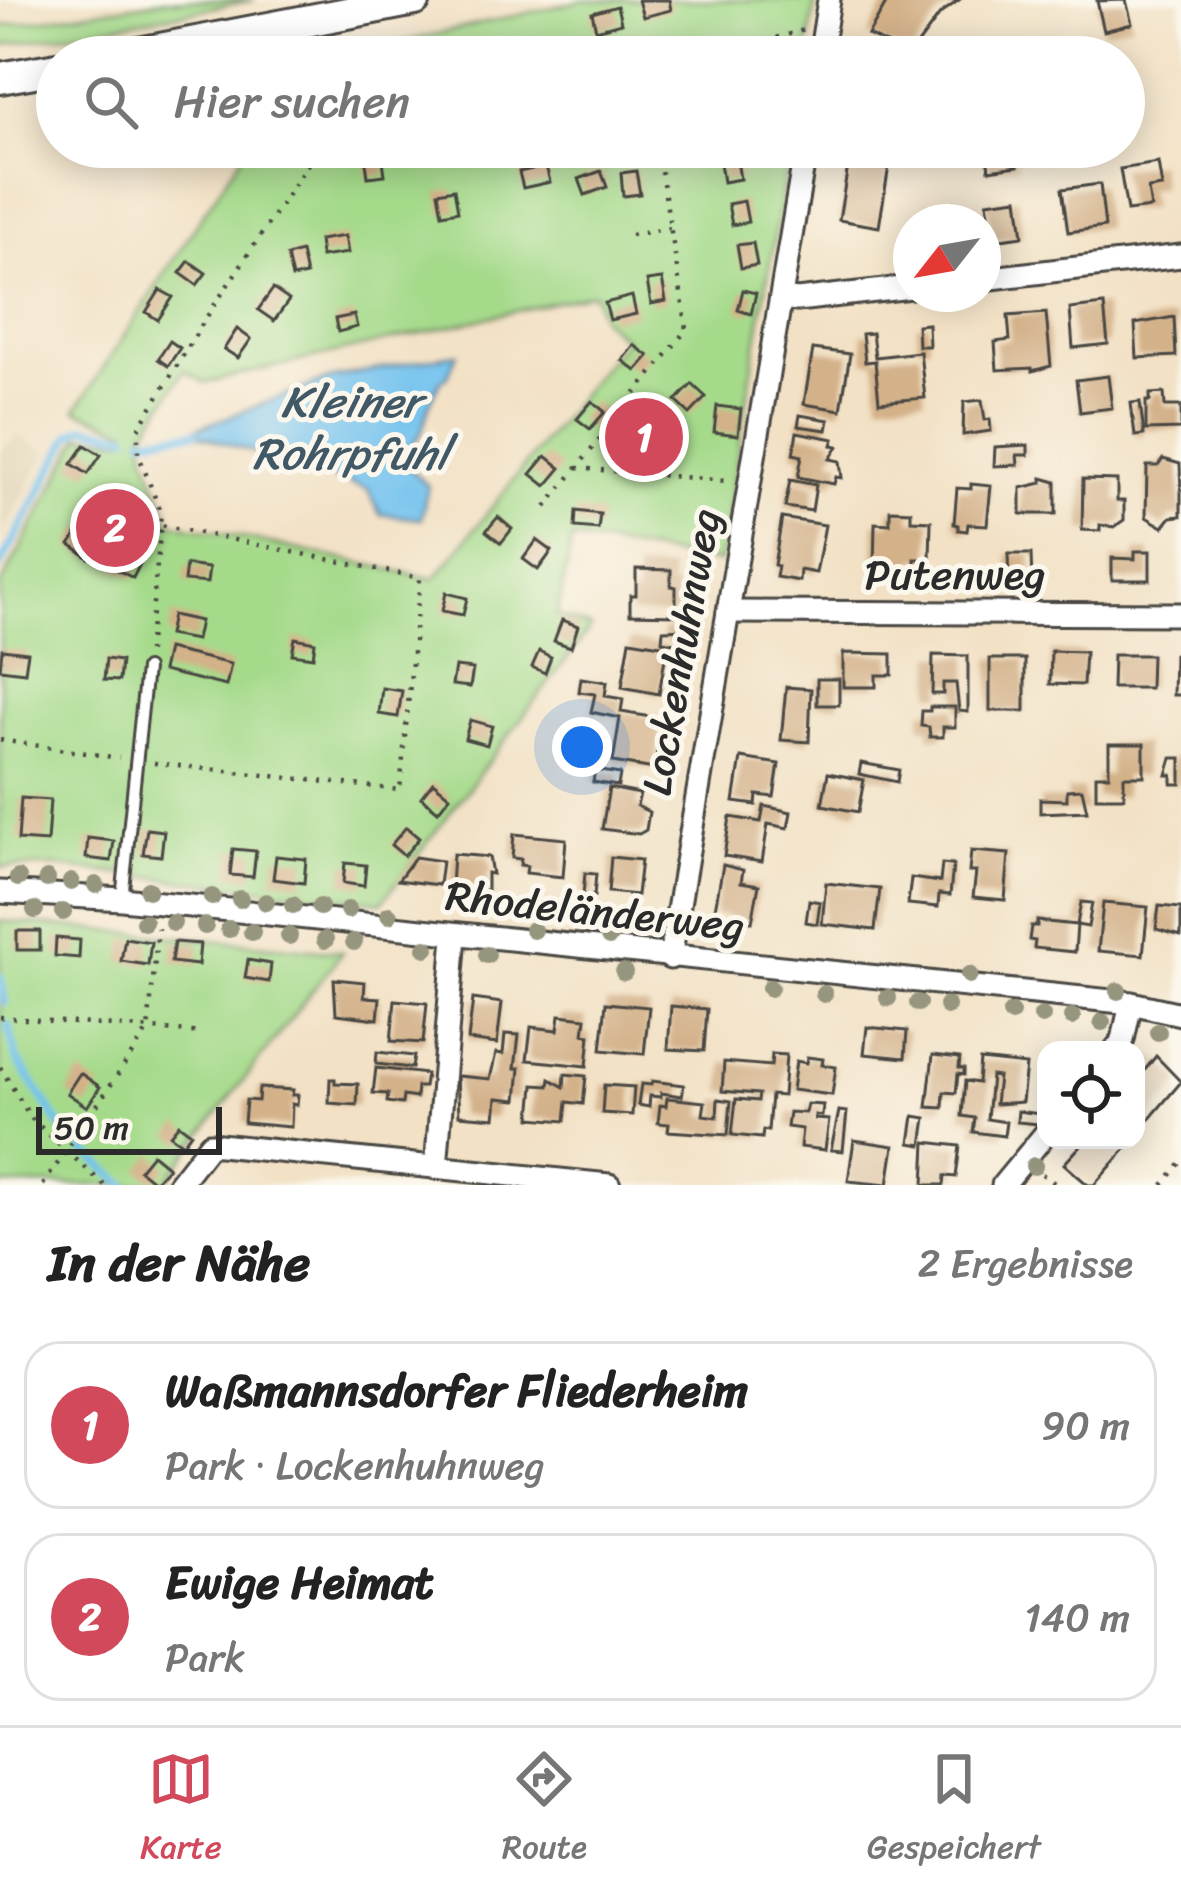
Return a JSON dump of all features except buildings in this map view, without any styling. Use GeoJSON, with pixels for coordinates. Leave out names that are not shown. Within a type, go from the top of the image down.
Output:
{"type":"FeatureCollection","features":[{"type":"Feature","properties":{"kind":"street"},"geometry":{"type":"LineString","coordinates":[[227,36],[415,0]]}},
{"type":"Feature","properties":{"kind":"street"},"geometry":{"type":"LineString","coordinates":[[824,36],[830,0]]}},
{"type":"Feature","properties":{"kind":"street"},"geometry":{"type":"LineString","coordinates":[[0,78],[36,72]]}},
{"type":"Feature","properties":{"kind":"street","name":"Lockenhuhnweg"},"geometry":{"type":"LineString","coordinates":[[670,958],[803,168]]}},
{"type":"Feature","properties":{"kind":"street"},"geometry":{"type":"LineString","coordinates":[[1001,277],[1181,256]]}},
{"type":"Feature","properties":{"kind":"street"},"geometry":{"type":"LineString","coordinates":[[781,298],[893,289]]}},
{"type":"Feature","properties":{"kind":"street","name":"Putenweg"},"geometry":{"type":"LineString","coordinates":[[728,612],[1181,614]]}},
{"type":"Feature","properties":{"kind":"street","name":"Rhodeländerweg"},"geometry":{"type":"LineString","coordinates":[[0,892],[122,899],[1131,1003],[1181,1014]]}},
{"type":"Feature","properties":{"kind":"street"},"geometry":{"type":"LineString","coordinates":[[436,1168],[455,936]]}},
{"type":"Feature","properties":{"kind":"street"},"geometry":{"type":"LineString","coordinates":[[1122,1041],[1131,1003]]}},
{"type":"Feature","properties":{"kind":"street"},"geometry":{"type":"LineString","coordinates":[[178,1185],[210,1144],[609,1185]]}},
{"type":"Feature","properties":{"kind":"street"},"geometry":{"type":"LineString","coordinates":[[1003,1185],[1037,1144]]}},
{"type":"Feature","properties":{"kind":"lane"},"geometry":{"type":"LineString","coordinates":[[122,899],[146,669]]}},
{"type":"Feature","properties":{"kind":"path"},"geometry":{"type":"LineString","coordinates":[[788,36],[815,29]]}},
{"type":"Feature","properties":{"kind":"path"},"geometry":{"type":"LineString","coordinates":[[146,669],[161,525],[138,453],[138,430],[306,168]]}},
{"type":"Feature","properties":{"kind":"path"},"geometry":{"type":"LineString","coordinates":[[546,507],[687,329],[660,168]]}},
{"type":"Feature","properties":{"kind":"path"},"geometry":{"type":"LineString","coordinates":[[632,235],[670,228]]}},
{"type":"Feature","properties":{"kind":"path"},"geometry":{"type":"LineString","coordinates":[[577,467],[736,482]]}},
{"type":"Feature","properties":{"kind":"path"},"geometry":{"type":"LineString","coordinates":[[0,740],[400,790],[420,578],[161,525]]}},
{"type":"Feature","properties":{"kind":"path"},"geometry":{"type":"LineString","coordinates":[[43,1185],[148,1030],[158,928]]}},
{"type":"Feature","properties":{"kind":"path"},"geometry":{"type":"LineString","coordinates":[[0,1017],[203,1033]]}},
{"type":"Feature","properties":{"kind":"path"},"geometry":{"type":"LineString","coordinates":[[0,1067],[31,1118],[104,1185]]}},
{"type":"Feature","properties":{"kind":"path"},"geometry":{"type":"LineString","coordinates":[[1163,1185],[1181,1162]]}},
{"type":"Feature","properties":{"kind":"path"},"geometry":{"type":"LineString","coordinates":[[1040,1173],[1057,1185]]}},
{"type":"Feature","properties":{"kind":"shaded area"},"geometry":{"type":"Polygon","coordinates":[[[19,435],[46,452],[0,540],[0,450],[19,435]]]}},
{"type":"Feature","properties":{"kind":"green space"},"geometry":{"type":"Polygon","coordinates":[[[167,0],[255,0],[0,46],[0,26],[167,0]]]}},
{"type":"Feature","properties":{"kind":"green space"},"geometry":{"type":"Polygon","coordinates":[[[584,0],[816,0],[810,36],[429,36],[584,0]]]}},
{"type":"Feature","properties":{"kind":"green space"},"geometry":{"type":"Polygon","coordinates":[[[233,168],[786,168],[719,562],[572,539],[557,616],[591,627],[382,902],[58,867],[0,867],[0,587],[81,436],[125,439],[128,430],[76,410],[233,168]],[[594,293],[205,383],[185,370],[144,434],[145,451],[169,522],[435,579],[625,339],[601,318],[594,293]]]}},
{"type":"Feature","properties":{"kind":"green space"},"geometry":{"type":"Polygon","coordinates":[[[0,921],[342,952],[163,1185],[0,1185],[0,921]]]}},
{"type":"Feature","properties":{"kind":"water","name":"Kleiner Rohrpfuhl"},"geometry":{"type":"Polygon","coordinates":[[[457,353],[448,376],[439,383],[421,434],[400,458],[428,486],[421,519],[380,514],[368,489],[197,434],[196,429],[329,379],[457,353]]]}},
{"type":"Feature","properties":{"kind":"waterway"},"geometry":{"type":"LineString","coordinates":[[0,566],[71,435],[85,427],[128,435]]}},
{"type":"Feature","properties":{"kind":"waterway"},"geometry":{"type":"LineString","coordinates":[[144,438],[196,432]]}},
{"type":"Feature","properties":{"kind":"waterway"},"geometry":{"type":"LineString","coordinates":[[0,977],[5,1002]]}},
{"type":"Feature","properties":{"kind":"waterway"},"geometry":{"type":"LineString","coordinates":[[8,1025],[17,1059],[67,1136]]}},
{"type":"Feature","properties":{"kind":"waterway"},"geometry":{"type":"LineString","coordinates":[[84,1150],[125,1185]]}},
{"type":"Feature","properties":{"kind":"place","name":"Waßmannsdorfer Fliederheim"},"geometry":{"type":"Point","coordinates":[644,437]}},
{"type":"Feature","properties":{"kind":"place","name":"Ewige Heimat"},"geometry":{"type":"Point","coordinates":[115,528]}}]}
